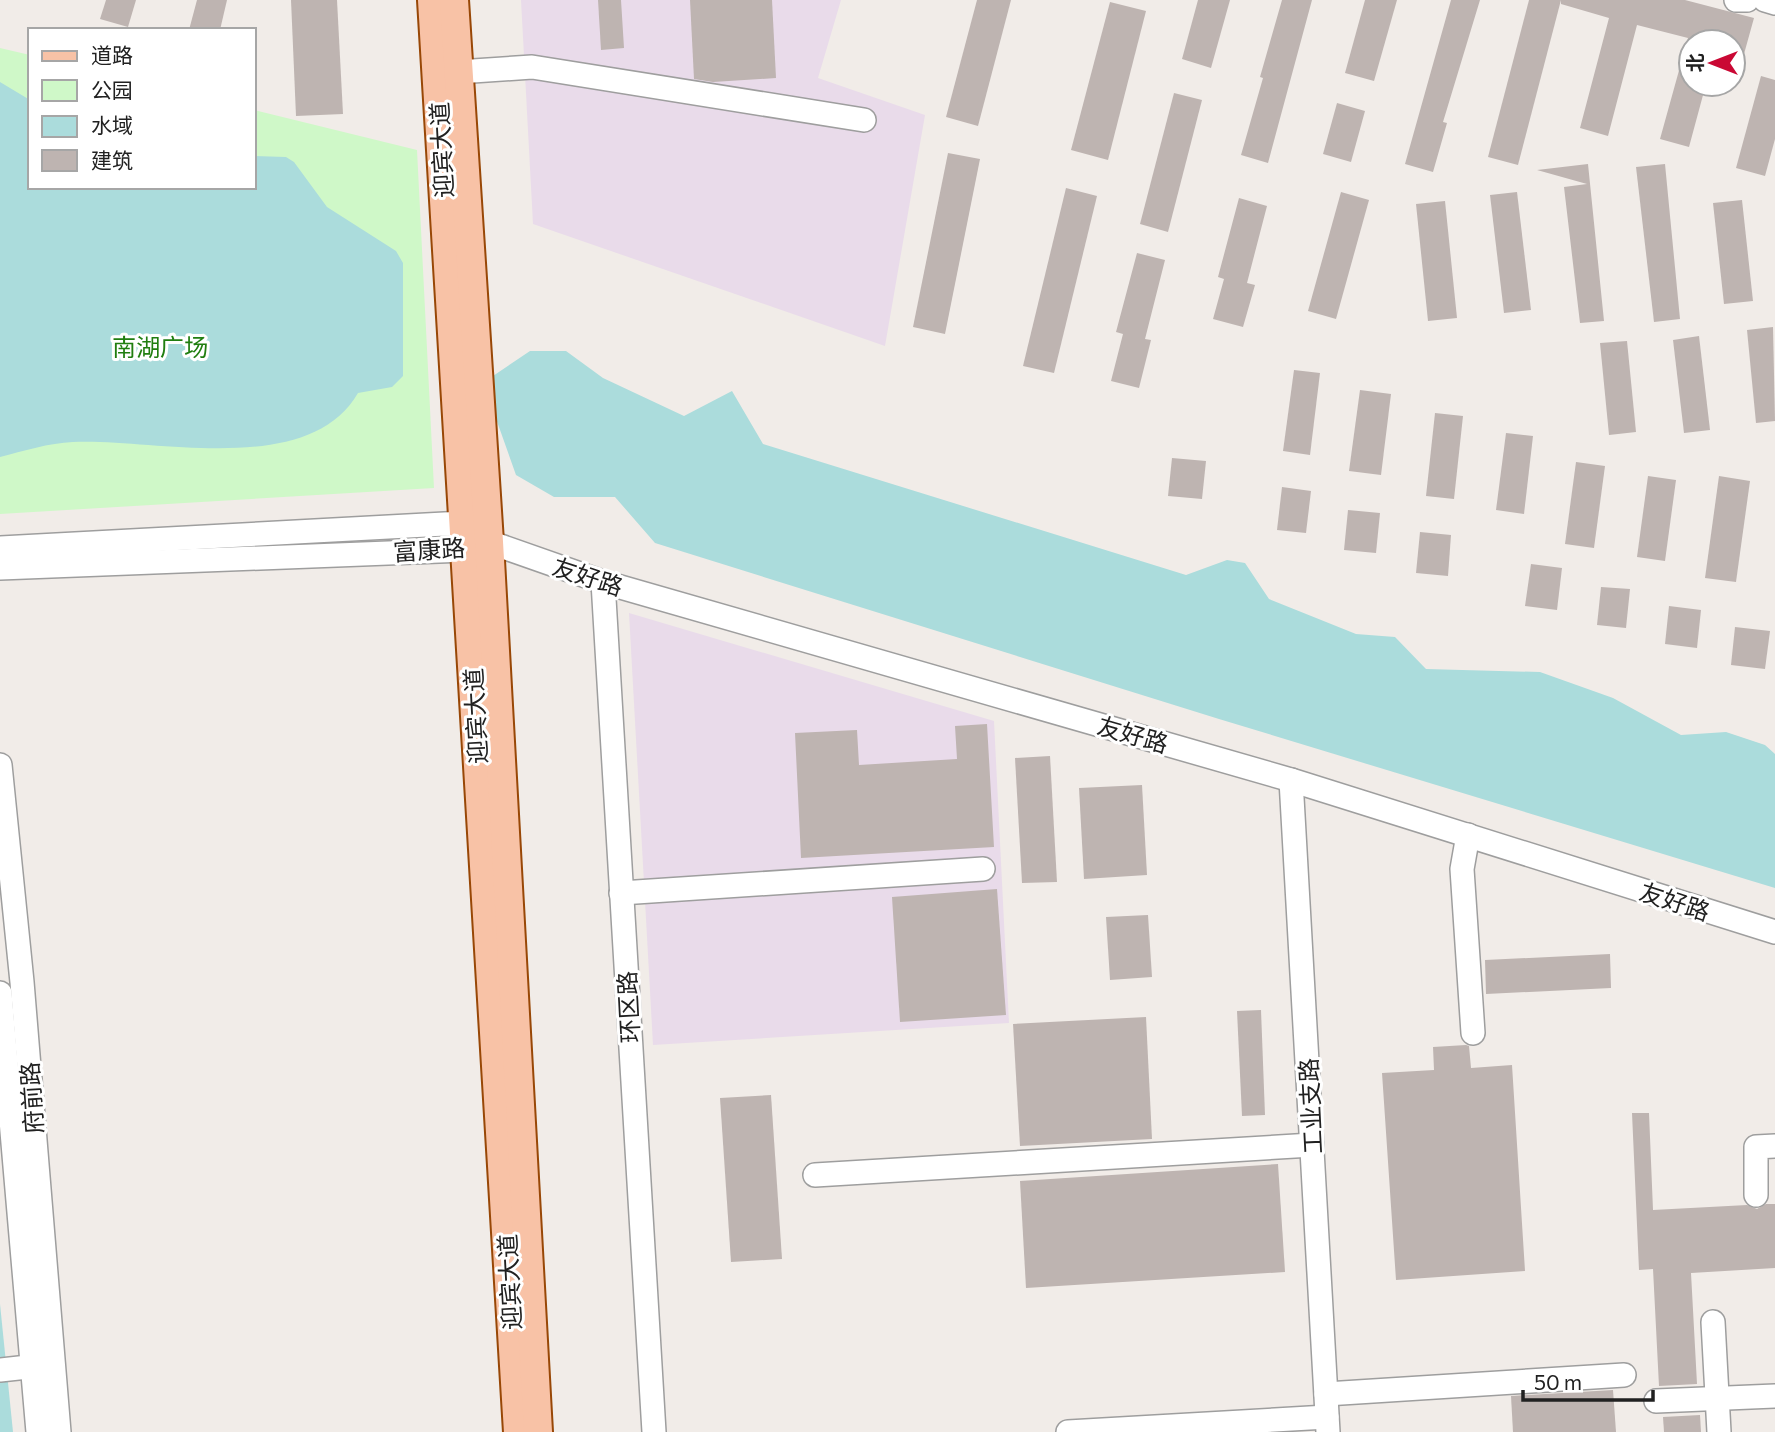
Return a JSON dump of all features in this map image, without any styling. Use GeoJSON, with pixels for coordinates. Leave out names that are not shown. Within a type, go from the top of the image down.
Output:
{"type":"FeatureCollection","features":[{"type":"Feature","properties":{"kind":"main road","name":"迎宾大道"},"geometry":{"type":"LineString","coordinates":[[432,0],[538,1432]]}},
{"type":"Feature","properties":{"kind":"main road","name":"迎宾大道"},"geometry":{"type":"LineString","coordinates":[[454,0],[472,538],[518,1432]]}},
{"type":"Feature","properties":{"kind":"street"},"geometry":{"type":"LineString","coordinates":[[1736,0],[1747,0]]}},
{"type":"Feature","properties":{"kind":"street"},"geometry":{"type":"LineString","coordinates":[[1765,0],[1775,3]]}},
{"type":"Feature","properties":{"kind":"street"},"geometry":{"type":"LineString","coordinates":[[458,72],[532,67],[864,120]]}},
{"type":"Feature","properties":{"kind":"street","name":"富康路"},"geometry":{"type":"LineString","coordinates":[[0,548],[472,538]]}},
{"type":"Feature","properties":{"kind":"street","name":"富康路"},"geometry":{"type":"LineString","coordinates":[[0,568],[472,538]]}},
{"type":"Feature","properties":{"kind":"street","name":"友好路"},"geometry":{"type":"LineString","coordinates":[[472,538],[603,582],[1291,779],[1775,932]]}},
{"type":"Feature","properties":{"kind":"street","name":"环区路"},"geometry":{"type":"LineString","coordinates":[[603,582],[654,1432]]}},
{"type":"Feature","properties":{"kind":"street","name":"府前路"},"geometry":{"type":"LineString","coordinates":[[0,765],[25,1367],[59,1432]]}},
{"type":"Feature","properties":{"kind":"street","name":"工业支路"},"geometry":{"type":"LineString","coordinates":[[1291,779],[1327,1414]]}},
{"type":"Feature","properties":{"kind":"street"},"geometry":{"type":"LineString","coordinates":[[1468,835],[1462,869],[1473,1033]]}},
{"type":"Feature","properties":{"kind":"street"},"geometry":{"type":"LineString","coordinates":[[621,893],[983,869]]}},
{"type":"Feature","properties":{"kind":"street","name":"府前路"},"geometry":{"type":"LineString","coordinates":[[0,993],[25,1367],[38,1432]]}},
{"type":"Feature","properties":{"kind":"street"},"geometry":{"type":"LineString","coordinates":[[815,1175],[1312,1145]]}},
{"type":"Feature","properties":{"kind":"street"},"geometry":{"type":"LineString","coordinates":[[1756,1195],[1756,1147],[1775,1146]]}},
{"type":"Feature","properties":{"kind":"street"},"geometry":{"type":"LineString","coordinates":[[1713,1322],[1719,1432]]}},
{"type":"Feature","properties":{"kind":"street"},"geometry":{"type":"LineString","coordinates":[[1068,1432],[1327,1414],[1624,1375]]}},
{"type":"Feature","properties":{"kind":"street"},"geometry":{"type":"LineString","coordinates":[[1656,1401],[1775,1396]]}},
{"type":"Feature","properties":{"kind":"shaded area"},"geometry":{"type":"Polygon","coordinates":[[[521,0],[841,0],[818,78],[925,115],[885,346],[533,224],[521,0]]]}},
{"type":"Feature","properties":{"kind":"shaded area"},"geometry":{"type":"Polygon","coordinates":[[[629,613],[994,721],[1009,1023],[653,1045],[629,613]]]}},
{"type":"Feature","properties":{"kind":"green space","name":"南湖广场"},"geometry":{"type":"Polygon","coordinates":[[[0,48],[28,55],[28,189],[256,189],[256,110],[417,150],[434,488],[0,514],[0,48]]]}},
{"type":"Feature","properties":{"kind":"water","name":"南湖广场"},"geometry":{"type":"Polygon","coordinates":[[[0,82],[28,99],[28,189],[256,189],[256,156],[286,157],[294,162],[327,207],[396,251],[403,263],[403,376],[392,387],[358,393],[335,420],[304,436],[267,445],[227,448],[73,442],[0,457],[0,82]]]}},
{"type":"Feature","properties":{"kind":"water"},"geometry":{"type":"Polygon","coordinates":[[[530,351],[566,351],[603,378],[684,416],[732,391],[763,444],[1186,575],[1227,560],[1245,563],[1269,599],[1356,634],[1395,637],[1426,669],[1540,672],[1613,698],[1681,735],[1726,732],[1765,745],[1775,754],[1775,888],[1219,719],[655,543],[615,497],[554,497],[516,475],[494,413],[493,376],[530,351]]]}},
{"type":"Feature","properties":{"kind":"water"},"geometry":{"type":"Polygon","coordinates":[[[0,1304],[13,1432],[0,1432],[0,1304]]]}},
{"type":"Feature","properties":{"kind":"building"},"geometry":{"type":"Polygon","coordinates":[[[106,0],[136,0],[128,27],[100,19],[106,0]]]}},
{"type":"Feature","properties":{"kind":"building"},"geometry":{"type":"Polygon","coordinates":[[[197,0],[227,0],[220,28],[190,28],[197,0]]]}},
{"type":"Feature","properties":{"kind":"building"},"geometry":{"type":"Polygon","coordinates":[[[291,0],[337,0],[343,114],[296,116],[291,0]]]}},
{"type":"Feature","properties":{"kind":"building"},"geometry":{"type":"Polygon","coordinates":[[[598,0],[621,0],[624,48],[601,50],[598,0]]]}},
{"type":"Feature","properties":{"kind":"building"},"geometry":{"type":"Polygon","coordinates":[[[690,0],[772,0],[776,78],[713,82],[694,79],[690,0]]]}},
{"type":"Feature","properties":{"kind":"building"},"geometry":{"type":"Polygon","coordinates":[[[977,0],[1011,0],[978,126],[946,117],[977,0]]]}},
{"type":"Feature","properties":{"kind":"building"},"geometry":{"type":"Polygon","coordinates":[[[1198,0],[1230,0],[1211,68],[1182,59],[1198,0]]]}},
{"type":"Feature","properties":{"kind":"building"},"geometry":{"type":"Polygon","coordinates":[[[1282,0],[1312,0],[1268,163],[1241,155],[1282,0]]]}},
{"type":"Feature","properties":{"kind":"building"},"geometry":{"type":"Polygon","coordinates":[[[1365,0],[1397,0],[1374,81],[1345,73],[1365,0]]]}},
{"type":"Feature","properties":{"kind":"building"},"geometry":{"type":"Polygon","coordinates":[[[1451,0],[1480,0],[1443,122],[1447,123],[1433,172],[1405,164],[1451,0]]]}},
{"type":"Feature","properties":{"kind":"building"},"geometry":{"type":"Polygon","coordinates":[[[1529,0],[1561,0],[1518,165],[1488,157],[1529,0]]]}},
{"type":"Feature","properties":{"kind":"building"},"geometry":{"type":"Polygon","coordinates":[[[1561,0],[1685,0],[1754,18],[1747,43],[1747,28],[1677,28],[1677,35],[1637,25],[1608,136],[1580,128],[1609,18],[1561,4],[1561,0]]]}},
{"type":"Feature","properties":{"kind":"building"},"geometry":{"type":"Polygon","coordinates":[[[1110,2],[1146,11],[1108,160],[1071,150],[1110,2]]]}},
{"type":"Feature","properties":{"kind":"building"},"geometry":{"type":"Polygon","coordinates":[[[1761,76],[1775,80],[1775,139],[1765,176],[1736,168],[1761,76]]]}},
{"type":"Feature","properties":{"kind":"building"},"geometry":{"type":"Polygon","coordinates":[[[1677,78],[1677,98],[1702,98],[1689,147],[1660,139],[1677,78]]]}},
{"type":"Feature","properties":{"kind":"building"},"geometry":{"type":"Polygon","coordinates":[[[1174,93],[1202,100],[1168,232],[1140,224],[1174,93]]]}},
{"type":"Feature","properties":{"kind":"building"},"geometry":{"type":"Polygon","coordinates":[[[1337,103],[1365,111],[1351,162],[1323,154],[1337,103]]]}},
{"type":"Feature","properties":{"kind":"building"},"geometry":{"type":"Polygon","coordinates":[[[948,153],[980,159],[945,334],[913,327],[948,153]]]}},
{"type":"Feature","properties":{"kind":"building"},"geometry":{"type":"Polygon","coordinates":[[[1588,164],[1604,321],[1580,323],[1564,187],[1587,184],[1537,170],[1588,164]]]}},
{"type":"Feature","properties":{"kind":"building"},"geometry":{"type":"Polygon","coordinates":[[[1665,164],[1680,319],[1654,322],[1636,167],[1665,164]]]}},
{"type":"Feature","properties":{"kind":"building"},"geometry":{"type":"Polygon","coordinates":[[[1066,188],[1097,196],[1054,373],[1023,366],[1066,188]]]}},
{"type":"Feature","properties":{"kind":"building"},"geometry":{"type":"Polygon","coordinates":[[[1341,192],[1369,200],[1336,319],[1308,311],[1341,192]]]}},
{"type":"Feature","properties":{"kind":"building"},"geometry":{"type":"Polygon","coordinates":[[[1517,192],[1531,310],[1504,313],[1490,195],[1517,192]]]}},
{"type":"Feature","properties":{"kind":"building"},"geometry":{"type":"Polygon","coordinates":[[[1239,198],[1267,206],[1247,283],[1255,285],[1243,327],[1213,319],[1224,279],[1218,277],[1239,198]]]}},
{"type":"Feature","properties":{"kind":"building"},"geometry":{"type":"Polygon","coordinates":[[[1742,200],[1753,301],[1724,304],[1713,203],[1742,200]]]}},
{"type":"Feature","properties":{"kind":"building"},"geometry":{"type":"Polygon","coordinates":[[[1445,201],[1457,318],[1428,321],[1416,204],[1445,201]]]}},
{"type":"Feature","properties":{"kind":"building"},"geometry":{"type":"Polygon","coordinates":[[[1137,253],[1165,260],[1145,339],[1151,340],[1139,388],[1111,381],[1123,334],[1116,332],[1137,253]]]}},
{"type":"Feature","properties":{"kind":"building"},"geometry":{"type":"Polygon","coordinates":[[[1773,327],[1775,421],[1756,423],[1747,330],[1773,327]]]}},
{"type":"Feature","properties":{"kind":"building"},"geometry":{"type":"Polygon","coordinates":[[[1699,336],[1710,430],[1684,433],[1673,340],[1699,336]]]}},
{"type":"Feature","properties":{"kind":"building"},"geometry":{"type":"Polygon","coordinates":[[[1627,341],[1636,432],[1609,435],[1600,343],[1627,341]]]}},
{"type":"Feature","properties":{"kind":"building"},"geometry":{"type":"Polygon","coordinates":[[[1294,370],[1320,373],[1310,455],[1283,451],[1294,370]]]}},
{"type":"Feature","properties":{"kind":"building"},"geometry":{"type":"Polygon","coordinates":[[[1360,390],[1391,394],[1381,475],[1349,471],[1360,390]]]}},
{"type":"Feature","properties":{"kind":"building"},"geometry":{"type":"Polygon","coordinates":[[[1435,413],[1463,416],[1454,499],[1426,496],[1435,413]]]}},
{"type":"Feature","properties":{"kind":"building"},"geometry":{"type":"Polygon","coordinates":[[[1506,433],[1533,436],[1524,514],[1496,510],[1506,433]]]}},
{"type":"Feature","properties":{"kind":"building"},"geometry":{"type":"Polygon","coordinates":[[[1172,458],[1206,461],[1202,499],[1168,496],[1172,458]]]}},
{"type":"Feature","properties":{"kind":"building"},"geometry":{"type":"Polygon","coordinates":[[[1576,462],[1605,466],[1594,548],[1565,544],[1576,462]]]}},
{"type":"Feature","properties":{"kind":"building"},"geometry":{"type":"Polygon","coordinates":[[[1648,476],[1676,480],[1665,561],[1637,557],[1648,476]]]}},
{"type":"Feature","properties":{"kind":"building"},"geometry":{"type":"Polygon","coordinates":[[[1719,476],[1750,481],[1736,582],[1705,578],[1719,476]]]}},
{"type":"Feature","properties":{"kind":"building"},"geometry":{"type":"Polygon","coordinates":[[[1282,487],[1311,491],[1306,533],[1277,530],[1282,487]]]}},
{"type":"Feature","properties":{"kind":"building"},"geometry":{"type":"Polygon","coordinates":[[[1348,510],[1380,513],[1376,553],[1344,550],[1348,510]]]}},
{"type":"Feature","properties":{"kind":"building"},"geometry":{"type":"Polygon","coordinates":[[[1420,532],[1451,535],[1448,576],[1416,573],[1420,532]]]}},
{"type":"Feature","properties":{"kind":"building"},"geometry":{"type":"Polygon","coordinates":[[[1531,564],[1562,568],[1557,610],[1525,606],[1531,564]]]}},
{"type":"Feature","properties":{"kind":"building"},"geometry":{"type":"Polygon","coordinates":[[[1601,587],[1630,589],[1626,628],[1597,625],[1601,587]]]}},
{"type":"Feature","properties":{"kind":"building"},"geometry":{"type":"Polygon","coordinates":[[[1669,606],[1701,610],[1697,648],[1665,644],[1669,606]]]}},
{"type":"Feature","properties":{"kind":"building"},"geometry":{"type":"Polygon","coordinates":[[[1735,627],[1770,631],[1765,669],[1731,665],[1735,627]]]}},
{"type":"Feature","properties":{"kind":"building"},"geometry":{"type":"Polygon","coordinates":[[[987,724],[994,847],[801,858],[795,733],[857,730],[859,765],[957,759],[955,726],[987,724]]]}},
{"type":"Feature","properties":{"kind":"building"},"geometry":{"type":"Polygon","coordinates":[[[1050,756],[1057,882],[1022,883],[1015,758],[1050,756]]]}},
{"type":"Feature","properties":{"kind":"building"},"geometry":{"type":"Polygon","coordinates":[[[1142,785],[1147,875],[1084,879],[1079,788],[1142,785]]]}},
{"type":"Feature","properties":{"kind":"building"},"geometry":{"type":"Polygon","coordinates":[[[997,889],[1006,1015],[900,1022],[892,897],[997,889]]]}},
{"type":"Feature","properties":{"kind":"building"},"geometry":{"type":"Polygon","coordinates":[[[1148,915],[1152,977],[1110,980],[1106,917],[1148,915]]]}},
{"type":"Feature","properties":{"kind":"building"},"geometry":{"type":"Polygon","coordinates":[[[1610,954],[1611,988],[1486,994],[1485,960],[1610,954]]]}},
{"type":"Feature","properties":{"kind":"building"},"geometry":{"type":"Polygon","coordinates":[[[1261,1010],[1265,1115],[1242,1116],[1237,1011],[1261,1010]]]}},
{"type":"Feature","properties":{"kind":"building"},"geometry":{"type":"Polygon","coordinates":[[[1146,1017],[1152,1139],[1020,1146],[1013,1024],[1146,1017]]]}},
{"type":"Feature","properties":{"kind":"building"},"geometry":{"type":"Polygon","coordinates":[[[1469,1046],[1471,1068],[1512,1065],[1525,1271],[1396,1280],[1382,1073],[1434,1070],[1433,1047],[1469,1046]]]}},
{"type":"Feature","properties":{"kind":"building"},"geometry":{"type":"Polygon","coordinates":[[[771,1095],[782,1259],[731,1262],[720,1098],[771,1095]]]}},
{"type":"Feature","properties":{"kind":"building"},"geometry":{"type":"Polygon","coordinates":[[[1632,1113],[1649,1113],[1653,1210],[1747,1205],[1757,1209],[1766,1204],[1775,1204],[1775,1268],[1691,1273],[1697,1384],[1659,1386],[1653,1269],[1639,1270],[1632,1113]]]}},
{"type":"Feature","properties":{"kind":"building"},"geometry":{"type":"Polygon","coordinates":[[[1278,1164],[1285,1272],[1026,1288],[1020,1181],[1278,1164]]]}},
{"type":"Feature","properties":{"kind":"building"},"geometry":{"type":"Polygon","coordinates":[[[1613,1390],[1616,1432],[1513,1432],[1511,1396],[1613,1390]]]}},
{"type":"Feature","properties":{"kind":"building"},"geometry":{"type":"Polygon","coordinates":[[[1700,1415],[1701,1432],[1664,1432],[1663,1417],[1700,1415]]]}}]}
